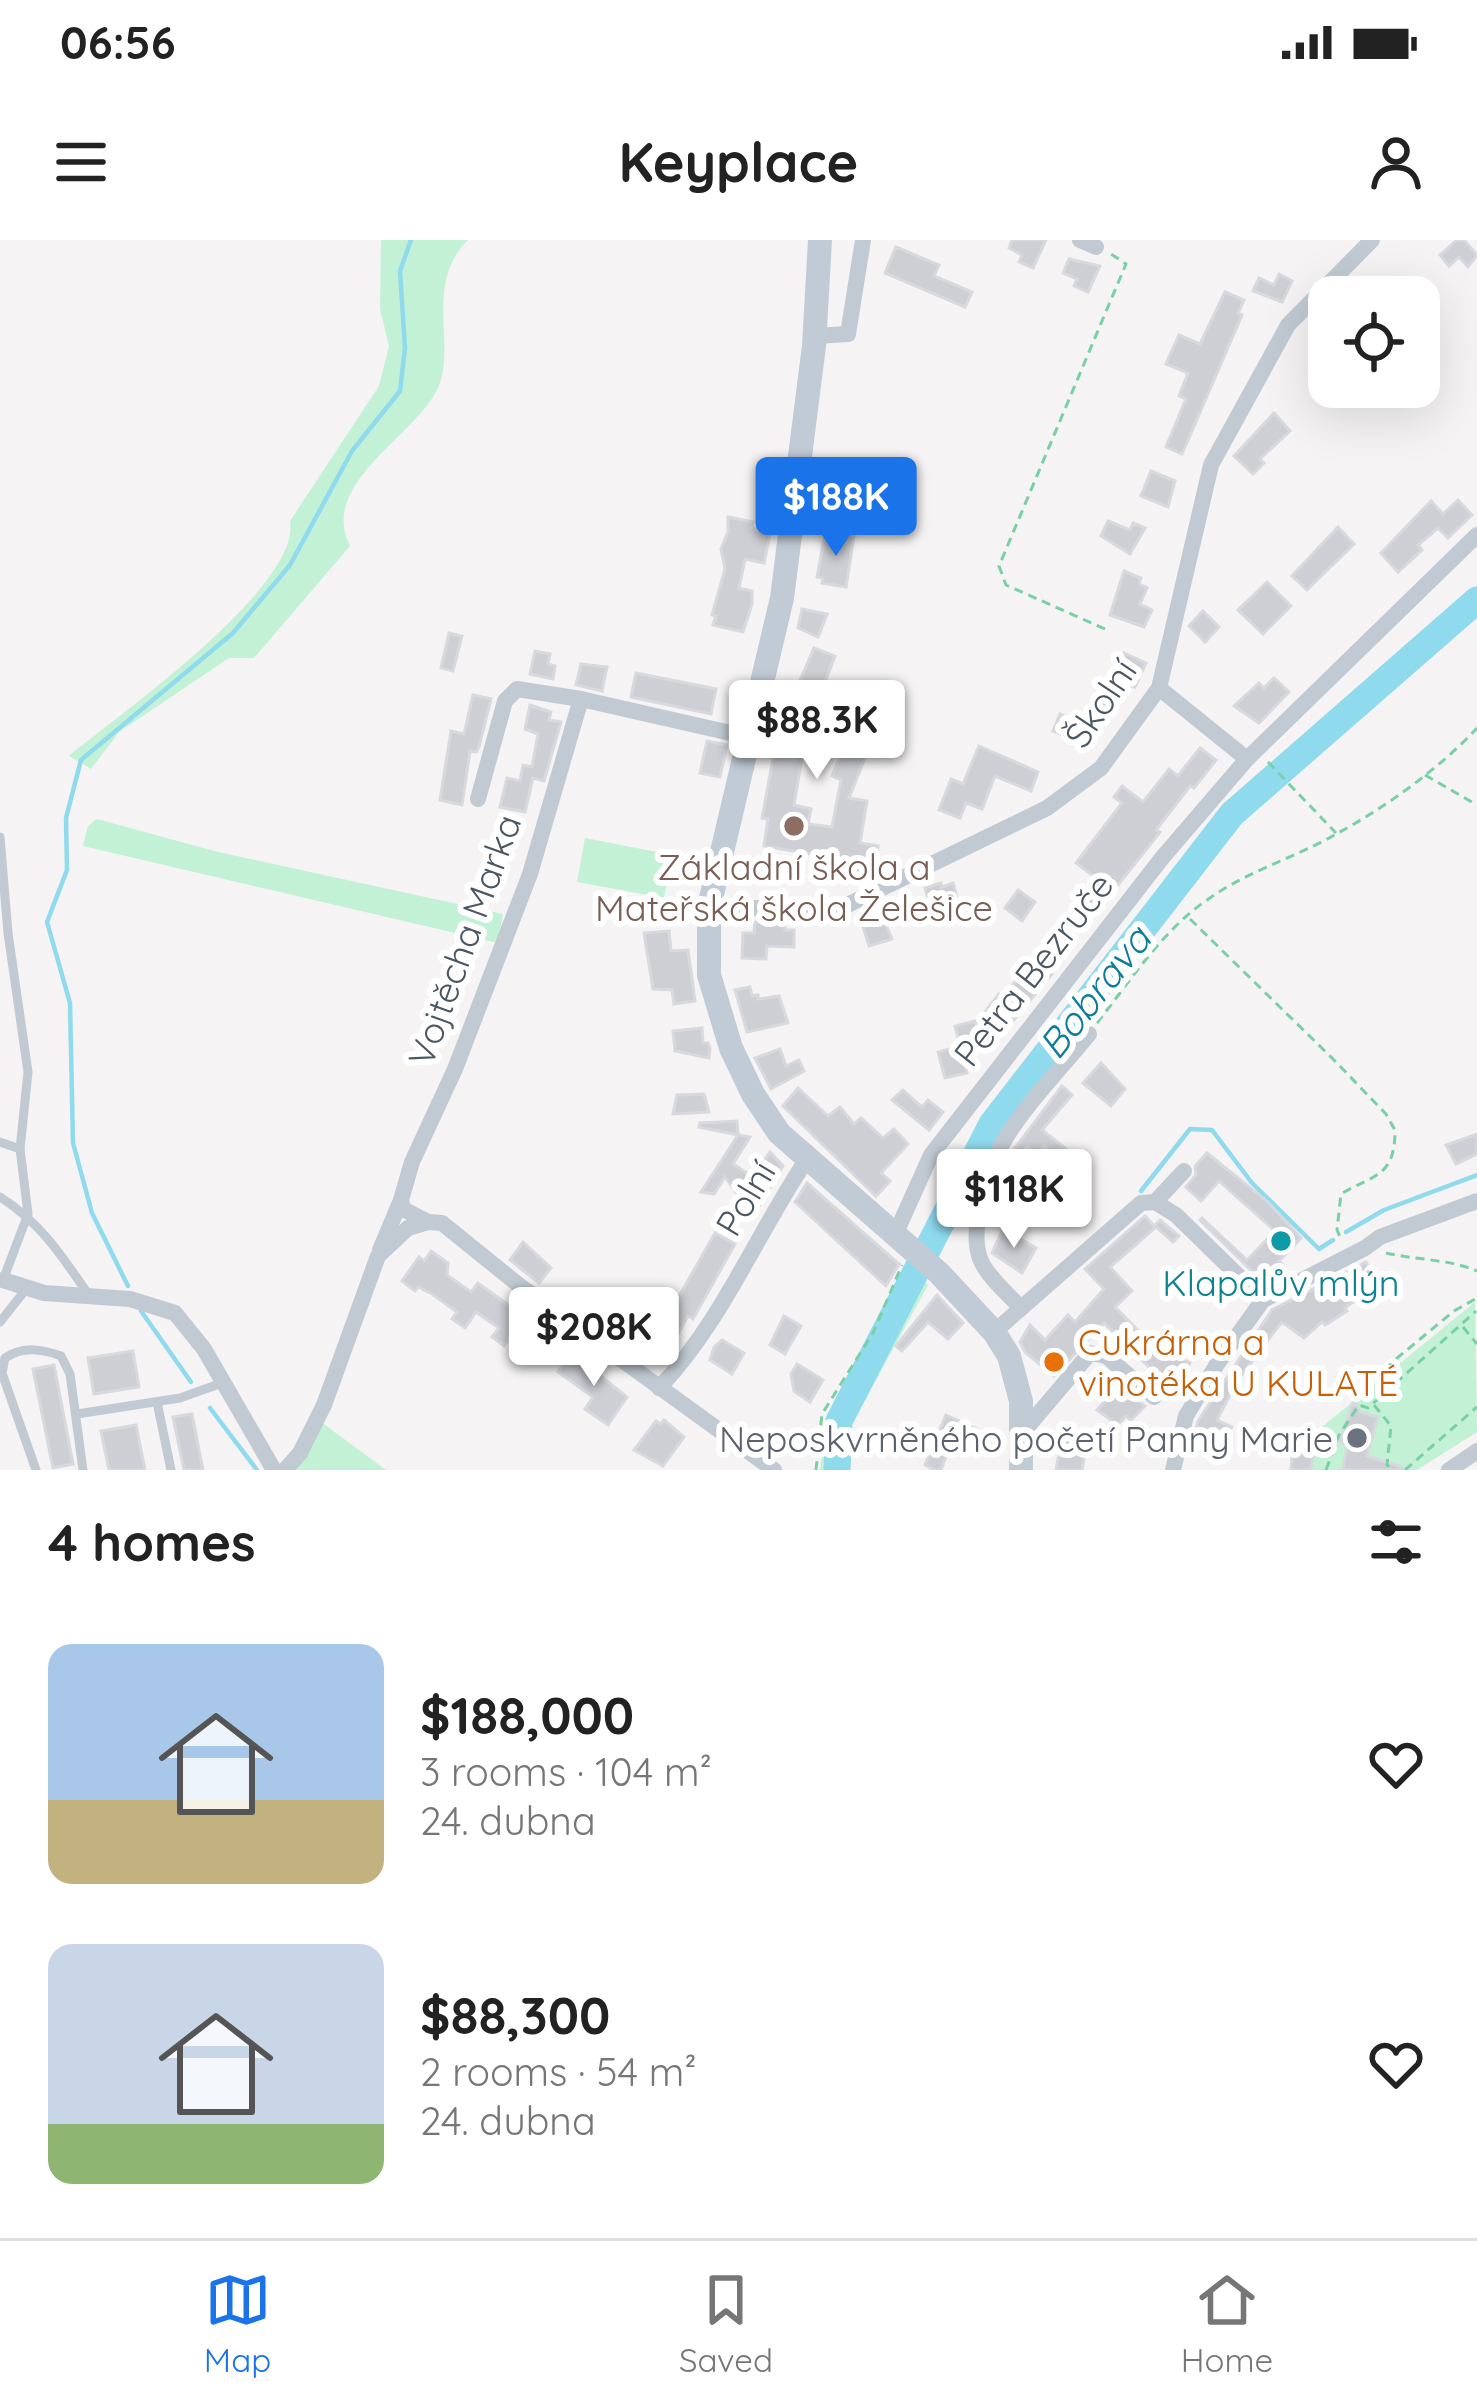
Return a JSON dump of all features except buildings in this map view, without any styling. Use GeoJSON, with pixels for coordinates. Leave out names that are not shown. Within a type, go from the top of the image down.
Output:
{"type":"FeatureCollection","features":[{"type":"Feature","properties":{"kind":"main road"},"geometry":{"type":"LineString","coordinates":[[820,240],[814,335],[782,598],[709,907],[709,975],[730,1048],[778,1133],[939,1273],[994,1331],[1009,1356],[1021,1401],[1021,1470]]}},
{"type":"Feature","properties":{"kind":"street"},"geometry":{"type":"LineString","coordinates":[[814,335],[848,334],[863,240]]}},
{"type":"Feature","properties":{"kind":"street","name":"Školní"},"geometry":{"type":"LineString","coordinates":[[709,907],[837,910],[1047,808],[1101,768],[1159,688],[1211,465],[1288,325],[1372,240]]}},
{"type":"Feature","properties":{"kind":"street","name":"Petra Bezruče"},"geometry":{"type":"LineString","coordinates":[[905,1243],[931,1155],[1162,858],[1247,759],[1477,535]]}},
{"type":"Feature","properties":{"kind":"street"},"geometry":{"type":"LineString","coordinates":[[1159,688],[1247,759]]}},
{"type":"Feature","properties":{"kind":"street","name":"Vojtěcha Marka"},"geometry":{"type":"LineString","coordinates":[[478,799],[508,694],[529,689],[748,737]]}},
{"type":"Feature","properties":{"kind":"street","name":"Vojtěcha Marka"},"geometry":{"type":"LineString","coordinates":[[285,1470],[300,1453],[324,1405],[412,1162],[455,1070],[509,933],[580,699]]}},
{"type":"Feature","properties":{"kind":"street"},"geometry":{"type":"LineString","coordinates":[[1019,1306],[982,1265],[976,1241],[980,1195],[1011,1128],[1089,1034]]}},
{"type":"Feature","properties":{"kind":"street","name":"Polní"},"geometry":{"type":"LineString","coordinates":[[659,1388],[707,1331],[772,1212],[807,1159]]}},
{"type":"Feature","properties":{"kind":"street"},"geometry":{"type":"LineString","coordinates":[[1155,1202],[1184,1171]]}},
{"type":"Feature","properties":{"kind":"street"},"geometry":{"type":"LineString","coordinates":[[401,1200],[403,1209],[428,1222]]}},
{"type":"Feature","properties":{"kind":"street"},"geometry":{"type":"LineString","coordinates":[[994,1331],[1141,1203],[1155,1202],[1176,1215],[1263,1300]]}},
{"type":"Feature","properties":{"kind":"street"},"geometry":{"type":"LineString","coordinates":[[1173,1470],[1186,1416],[1263,1300],[1380,1237],[1477,1202]]}},
{"type":"Feature","properties":{"kind":"street"},"geometry":{"type":"LineString","coordinates":[[377,1256],[408,1228],[442,1223],[774,1470]]}},
{"type":"Feature","properties":{"kind":"street"},"geometry":{"type":"LineString","coordinates":[[2,1280],[27,1288],[151,1304],[175,1313],[204,1349],[274,1470]]}},
{"type":"Feature","properties":{"kind":"street"},"geometry":{"type":"LineString","coordinates":[[1023,1432],[1090,1353],[1106,1356],[1154,1397]]}},
{"type":"Feature","properties":{"kind":"street"},"geometry":{"type":"LineString","coordinates":[[1449,1470],[1477,1451]]}},
{"type":"Feature","properties":{"kind":"lane"},"geometry":{"type":"LineString","coordinates":[[0,837],[28,1072],[20,1149],[28,1214],[2,1280]]}},
{"type":"Feature","properties":{"kind":"lane"},"geometry":{"type":"LineString","coordinates":[[0,934],[11,949]]}},
{"type":"Feature","properties":{"kind":"lane"},"geometry":{"type":"LineString","coordinates":[[0,1142],[20,1149]]}},
{"type":"Feature","properties":{"kind":"lane"},"geometry":{"type":"LineString","coordinates":[[0,1197],[28,1214],[88,1294]]}},
{"type":"Feature","properties":{"kind":"lane"},"geometry":{"type":"LineString","coordinates":[[0,1322],[27,1288]]}},
{"type":"Feature","properties":{"kind":"lane"},"geometry":{"type":"LineString","coordinates":[[36,1470],[2,1373],[5,1358],[17,1350],[46,1350],[61,1356],[70,1374],[83,1470]]}},
{"type":"Feature","properties":{"kind":"lane"},"geometry":{"type":"LineString","coordinates":[[77,1414],[180,1399],[222,1383]]}},
{"type":"Feature","properties":{"kind":"lane"},"geometry":{"type":"LineString","coordinates":[[157,1402],[171,1470]]}},
{"type":"Feature","properties":{"kind":"path"},"geometry":{"type":"LineString","coordinates":[[1088,243],[1126,264],[999,566],[1006,585],[1105,628]]}},
{"type":"Feature","properties":{"kind":"path"},"geometry":{"type":"LineString","coordinates":[[1089,1034],[1148,957],[1188,917],[1230,884],[1337,834],[1423,774],[1477,728]]}},
{"type":"Feature","properties":{"kind":"path"},"geometry":{"type":"LineString","coordinates":[[1267,761],[1337,834]]}},
{"type":"Feature","properties":{"kind":"path"},"geometry":{"type":"LineString","coordinates":[[1423,774],[1477,806]]}},
{"type":"Feature","properties":{"kind":"path"},"geometry":{"type":"LineString","coordinates":[[1188,917],[1334,1060],[1386,1114],[1395,1130],[1380,1177],[1341,1194],[1336,1230],[1341,1239]]}},
{"type":"Feature","properties":{"kind":"path"},"geometry":{"type":"LineString","coordinates":[[816,1470],[822,1414],[873,1333],[905,1243]]}},
{"type":"Feature","properties":{"kind":"path"},"geometry":{"type":"LineString","coordinates":[[1365,1249],[1445,1261],[1477,1271]]}},
{"type":"Feature","properties":{"kind":"path"},"geometry":{"type":"LineString","coordinates":[[1373,1378],[1472,1297],[1477,1298]]}},
{"type":"Feature","properties":{"kind":"path"},"geometry":{"type":"LineString","coordinates":[[1370,1408],[1476,1311]]}},
{"type":"Feature","properties":{"kind":"path"},"geometry":{"type":"LineString","coordinates":[[1460,1324],[1477,1345]]}},
{"type":"Feature","properties":{"kind":"path"},"geometry":{"type":"LineString","coordinates":[[1402,1354],[1413,1367]]}},
{"type":"Feature","properties":{"kind":"path"},"geometry":{"type":"LineString","coordinates":[[1326,1470],[1359,1406],[1370,1408],[1391,1426],[1387,1465],[1394,1470]]}},
{"type":"Feature","properties":{"kind":"path"},"geometry":{"type":"LineString","coordinates":[[1405,1470],[1477,1407]]}},
{"type":"Feature","properties":{"kind":"green space"},"geometry":{"type":"Polygon","coordinates":[[[381,240],[468,240],[447,277],[444,356],[436,392],[357,483],[344,524],[350,546],[254,658],[229,658],[119,732],[91,769],[69,756],[203,648],[268,579],[286,548],[290,521],[379,386],[389,346],[380,309],[381,240]]]}},
{"type":"Feature","properties":{"kind":"green space"},"geometry":{"type":"Polygon","coordinates":[[[97,819],[218,852],[503,914],[498,943],[83,846],[88,826],[97,819]]]}},
{"type":"Feature","properties":{"kind":"green space"},"geometry":{"type":"Polygon","coordinates":[[[585,838],[672,855],[664,898],[577,882],[585,838]]]}},
{"type":"Feature","properties":{"kind":"green space"},"geometry":{"type":"Polygon","coordinates":[[[908,1267],[928,1285],[850,1428],[847,1470],[820,1470],[828,1413],[860,1363],[908,1267]]]}},
{"type":"Feature","properties":{"kind":"green space"},"geometry":{"type":"Polygon","coordinates":[[[1475,1302],[1477,1432],[1417,1470],[1311,1470],[1317,1431],[1475,1302]]]}},
{"type":"Feature","properties":{"kind":"green space"},"geometry":{"type":"Polygon","coordinates":[[[321,1422],[386,1470],[292,1470],[321,1422]]]}},
{"type":"Feature","properties":{"kind":"waterway"},"geometry":{"type":"LineString","coordinates":[[128,1286],[92,1213],[73,1143],[70,1003],[47,922],[67,870],[66,818],[81,760],[233,633],[290,565],[352,451],[400,391],[405,348],[400,271],[411,240]]}},
{"type":"Feature","properties":{"kind":"waterway","name":"Bobrava"},"geometry":{"type":"LineString","coordinates":[[837,1470],[839,1421],[992,1124],[1232,814],[1477,600]]}},
{"type":"Feature","properties":{"kind":"waterway"},"geometry":{"type":"LineString","coordinates":[[1141,1191],[1190,1129],[1212,1130],[1252,1183],[1319,1249],[1333,1240]]}},
{"type":"Feature","properties":{"kind":"waterway"},"geometry":{"type":"LineString","coordinates":[[1346,1232],[1384,1210],[1477,1175]]}},
{"type":"Feature","properties":{"kind":"waterway"},"geometry":{"type":"LineString","coordinates":[[141,1311],[191,1382]]}},
{"type":"Feature","properties":{"kind":"waterway"},"geometry":{"type":"LineString","coordinates":[[210,1408],[257,1470]]}},
{"type":"Feature","properties":{"kind":"place","name":"Základní škola a Mateřská škola Želešice"},"geometry":{"type":"Point","coordinates":[794,826]}},
{"type":"Feature","properties":{"kind":"place","name":"Klapalův mlýn"},"geometry":{"type":"Point","coordinates":[1281,1241]}},
{"type":"Feature","properties":{"kind":"place","name":"Cukrárna a vinotéka U KULATÉ"},"geometry":{"type":"Point","coordinates":[1054,1362]}},
{"type":"Feature","properties":{"kind":"place","name":"Neposkvrněného početí Panny Marie"},"geometry":{"type":"Point","coordinates":[1357,1438]}}]}
